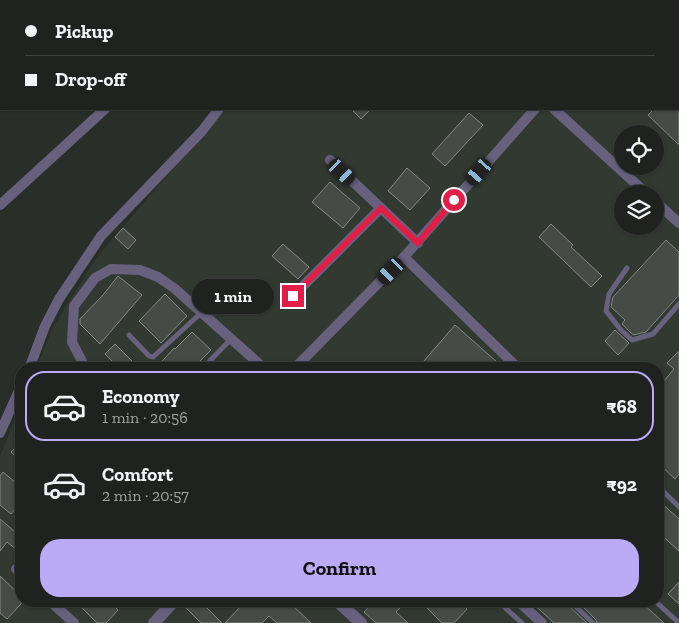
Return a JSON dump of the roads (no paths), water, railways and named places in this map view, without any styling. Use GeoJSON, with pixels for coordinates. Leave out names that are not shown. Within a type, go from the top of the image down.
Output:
{"type":"FeatureCollection","features":[{"type":"Feature","properties":{"kind":"street"},"geometry":{"type":"LineString","coordinates":[[0,205],[104,110]]}},
{"type":"Feature","properties":{"kind":"street"},"geometry":{"type":"LineString","coordinates":[[31,362],[45,326],[59,299],[101,236],[202,131],[218,110]]}},
{"type":"Feature","properties":{"kind":"street"},"geometry":{"type":"LineString","coordinates":[[301,362],[418,243],[534,110]]}},
{"type":"Feature","properties":{"kind":"street"},"geometry":{"type":"LineString","coordinates":[[556,110],[637,185]]}},
{"type":"Feature","properties":{"kind":"street"},"geometry":{"type":"LineString","coordinates":[[330,160],[418,243]]}},
{"type":"Feature","properties":{"kind":"street"},"geometry":{"type":"LineString","coordinates":[[293,296],[381,208]]}},
{"type":"Feature","properties":{"kind":"street"},"geometry":{"type":"LineString","coordinates":[[664,210],[679,224]]}},
{"type":"Feature","properties":{"kind":"street"},"geometry":{"type":"LineString","coordinates":[[404,257],[512,362]]}},
{"type":"Feature","properties":{"kind":"street"},"geometry":{"type":"LineString","coordinates":[[82,362],[72,342],[74,306],[95,278],[111,269],[140,270],[158,277],[169,284],[257,362]]}},
{"type":"Feature","properties":{"kind":"street"},"geometry":{"type":"LineString","coordinates":[[59,299],[74,306]]}},
{"type":"Feature","properties":{"kind":"street"},"geometry":{"type":"LineString","coordinates":[[0,433],[15,399]]}},
{"type":"Feature","properties":{"kind":"street"},"geometry":{"type":"LineString","coordinates":[[57,607],[74,623]]}},
{"type":"Feature","properties":{"kind":"street"},"geometry":{"type":"LineString","coordinates":[[154,623],[169,607]]}},
{"type":"Feature","properties":{"kind":"street"},"geometry":{"type":"LineString","coordinates":[[343,607],[356,621]]}},
{"type":"Feature","properties":{"kind":"street"},"geometry":{"type":"LineString","coordinates":[[525,607],[542,623]]}},
{"type":"Feature","properties":{"kind":"lane"},"geometry":{"type":"LineString","coordinates":[[627,268],[609,294],[606,310],[621,330],[632,340],[652,334],[679,304]]}},
{"type":"Feature","properties":{"kind":"lane"},"geometry":{"type":"LineString","coordinates":[[129,335],[149,356],[153,357],[201,312]]}},
{"type":"Feature","properties":{"kind":"lane"},"geometry":{"type":"LineString","coordinates":[[209,362],[231,338]]}},
{"type":"Feature","properties":{"kind":"lane"},"geometry":{"type":"LineString","coordinates":[[664,492],[679,507]]}},
{"type":"Feature","properties":{"kind":"lane"},"geometry":{"type":"LineString","coordinates":[[504,607],[522,623]]}},
{"type":"Feature","properties":{"kind":"lane"},"geometry":{"type":"LineString","coordinates":[[576,607],[593,623]]}},
{"type":"Feature","properties":{"kind":"lane"},"geometry":{"type":"LineString","coordinates":[[661,607],[678,623]]}}]}
